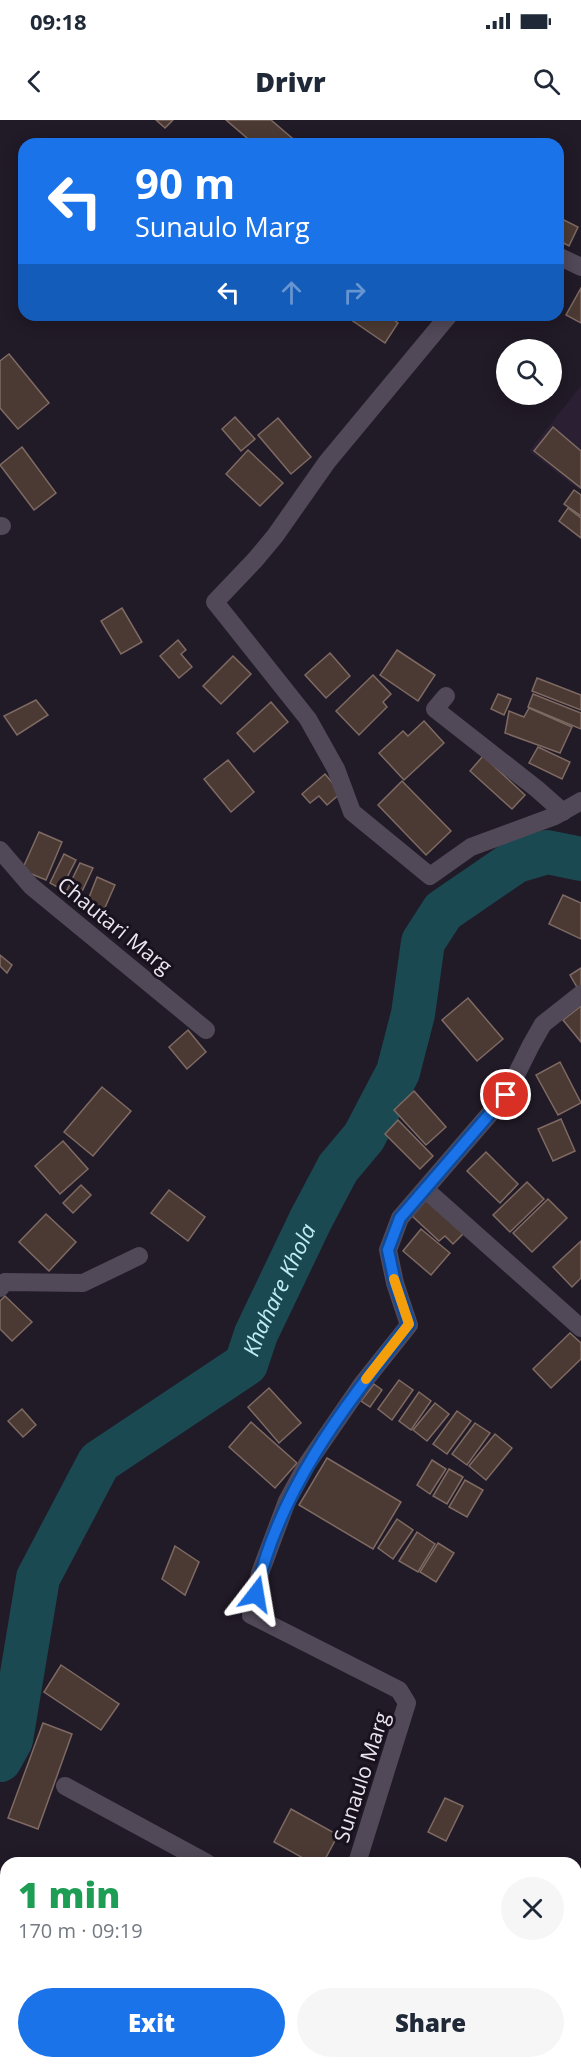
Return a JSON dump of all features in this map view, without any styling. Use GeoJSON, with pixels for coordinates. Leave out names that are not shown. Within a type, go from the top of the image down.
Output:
{"type":"FeatureCollection","features":[{"type":"Feature","properties":{"kind":"street"},"geometry":{"type":"LineString","coordinates":[[564,259],[581,267]]}},
{"type":"Feature","properties":{"kind":"street"},"geometry":{"type":"LineString","coordinates":[[443,321],[327,462],[275,536],[214,602],[308,719],[336,769],[352,812],[430,876],[471,847],[562,812],[581,801]]}},
{"type":"Feature","properties":{"kind":"street"},"geometry":{"type":"LineString","coordinates":[[446,696],[435,709],[537,789],[562,812]]}},
{"type":"Feature","properties":{"kind":"street","name":"Chautari Marg"},"geometry":{"type":"LineString","coordinates":[[0,850],[31,886],[206,1030]]}},
{"type":"Feature","properties":{"kind":"street","name":"Sunaulo Marg"},"geometry":{"type":"LineString","coordinates":[[359,1857],[407,1703],[399,1690],[251,1615],[260,1573],[287,1501],[307,1464],[356,1393],[409,1324],[395,1283],[388,1250],[400,1218],[506,1095],[543,1024],[581,994]]}},
{"type":"Feature","properties":{"kind":"street"},"geometry":{"type":"LineString","coordinates":[[426,1190],[581,1328]]}},
{"type":"Feature","properties":{"kind":"street"},"geometry":{"type":"LineString","coordinates":[[0,1288],[5,1282],[83,1283],[139,1256]]}},
{"type":"Feature","properties":{"kind":"street"},"geometry":{"type":"LineString","coordinates":[[65,1786],[196,1857]]}},
{"type":"Feature","properties":{"kind":"shaded area"},"geometry":{"type":"Polygon","coordinates":[[[581,386],[581,491],[529,451],[581,386]]]}},
{"type":"Feature","properties":{"kind":"building"},"geometry":{"type":"Polygon","coordinates":[[[156,120],[173,120],[165,128],[156,120]]]}},
{"type":"Feature","properties":{"kind":"building"},"geometry":{"type":"Polygon","coordinates":[[[226,120],[271,120],[292,138],[247,138],[226,120]]]}},
{"type":"Feature","properties":{"kind":"building"},"geometry":{"type":"Polygon","coordinates":[[[564,220],[578,227],[569,246],[564,243],[564,220]]]}},
{"type":"Feature","properties":{"kind":"building"},"geometry":{"type":"Polygon","coordinates":[[[581,288],[581,323],[566,315],[581,288]]]}},
{"type":"Feature","properties":{"kind":"building"},"geometry":{"type":"Polygon","coordinates":[[[353,321],[395,321],[398,323],[385,343],[353,321]]]}},
{"type":"Feature","properties":{"kind":"building"},"geometry":{"type":"Polygon","coordinates":[[[9,354],[49,403],[18,429],[0,408],[0,361],[9,354]]]}},
{"type":"Feature","properties":{"kind":"building"},"geometry":{"type":"Polygon","coordinates":[[[235,417],[255,439],[241,451],[222,429],[235,417]]]}},
{"type":"Feature","properties":{"kind":"building"},"geometry":{"type":"Polygon","coordinates":[[[278,418],[311,457],[291,474],[258,435],[278,418]]]}},
{"type":"Feature","properties":{"kind":"building"},"geometry":{"type":"Polygon","coordinates":[[[553,427],[581,451],[581,488],[534,451],[553,427]]]}},
{"type":"Feature","properties":{"kind":"building"},"geometry":{"type":"Polygon","coordinates":[[[22,447],[56,493],[34,510],[0,465],[22,447]]]}},
{"type":"Feature","properties":{"kind":"building"},"geometry":{"type":"Polygon","coordinates":[[[248,450],[283,483],[260,506],[226,474],[248,450]]]}},
{"type":"Feature","properties":{"kind":"building"},"geometry":{"type":"Polygon","coordinates":[[[574,490],[581,495],[581,516],[564,504],[574,490]]]}},
{"type":"Feature","properties":{"kind":"building"},"geometry":{"type":"Polygon","coordinates":[[[568,508],[581,518],[581,538],[559,521],[568,508]]]}},
{"type":"Feature","properties":{"kind":"building"},"geometry":{"type":"Polygon","coordinates":[[[122,608],[142,642],[121,654],[101,621],[122,608]]]}},
{"type":"Feature","properties":{"kind":"building"},"geometry":{"type":"Polygon","coordinates":[[[178,640],[186,650],[181,654],[192,667],[179,678],[160,656],[178,640]]]}},
{"type":"Feature","properties":{"kind":"building"},"geometry":{"type":"Polygon","coordinates":[[[397,650],[435,675],[418,701],[380,675],[397,650]]]}},
{"type":"Feature","properties":{"kind":"building"},"geometry":{"type":"Polygon","coordinates":[[[330,653],[350,676],[326,698],[305,675],[330,653]]]}},
{"type":"Feature","properties":{"kind":"building"},"geometry":{"type":"Polygon","coordinates":[[[233,656],[251,674],[221,704],[203,686],[233,656]]]}},
{"type":"Feature","properties":{"kind":"building"},"geometry":{"type":"Polygon","coordinates":[[[373,675],[391,694],[383,702],[387,707],[359,735],[336,711],[373,675]]]}},
{"type":"Feature","properties":{"kind":"building"},"geometry":{"type":"Polygon","coordinates":[[[537,678],[581,695],[581,710],[532,691],[537,678]]]}},
{"type":"Feature","properties":{"kind":"building"},"geometry":{"type":"Polygon","coordinates":[[[498,694],[511,699],[504,715],[491,709],[498,694]]]}},
{"type":"Feature","properties":{"kind":"building"},"geometry":{"type":"Polygon","coordinates":[[[533,694],[581,713],[581,729],[528,707],[533,694]]]}},
{"type":"Feature","properties":{"kind":"building"},"geometry":{"type":"Polygon","coordinates":[[[36,700],[48,715],[17,735],[4,716],[36,700]]]}},
{"type":"Feature","properties":{"kind":"building"},"geometry":{"type":"Polygon","coordinates":[[[271,702],[288,722],[254,752],[237,733],[271,702]]]}},
{"type":"Feature","properties":{"kind":"building"},"geometry":{"type":"Polygon","coordinates":[[[529,708],[572,727],[560,753],[505,733],[509,711],[524,717],[529,708]]]}},
{"type":"Feature","properties":{"kind":"building"},"geometry":{"type":"Polygon","coordinates":[[[424,721],[444,743],[404,780],[379,753],[403,731],[408,736],[424,721]]]}},
{"type":"Feature","properties":{"kind":"building"},"geometry":{"type":"Polygon","coordinates":[[[538,747],[570,762],[562,779],[529,763],[538,747]]]}},
{"type":"Feature","properties":{"kind":"building"},"geometry":{"type":"Polygon","coordinates":[[[483,756],[525,795],[512,809],[470,771],[483,756]]]}},
{"type":"Feature","properties":{"kind":"building"},"geometry":{"type":"Polygon","coordinates":[[[228,760],[254,792],[231,812],[204,779],[228,760]]]}},
{"type":"Feature","properties":{"kind":"building"},"geometry":{"type":"Polygon","coordinates":[[[325,774],[341,793],[327,805],[319,796],[310,803],[302,794],[325,774]]]}},
{"type":"Feature","properties":{"kind":"building"},"geometry":{"type":"Polygon","coordinates":[[[402,781],[451,831],[426,855],[378,805],[402,781]]]}},
{"type":"Feature","properties":{"kind":"building"},"geometry":{"type":"Polygon","coordinates":[[[39,832],[62,842],[46,880],[22,870],[39,832]]]}},
{"type":"Feature","properties":{"kind":"building"},"geometry":{"type":"Polygon","coordinates":[[[64,854],[76,860],[61,889],[50,883],[64,854]]]}},
{"type":"Feature","properties":{"kind":"building"},"geometry":{"type":"Polygon","coordinates":[[[80,863],[93,868],[79,898],[66,892],[80,863]]]}},
{"type":"Feature","properties":{"kind":"building"},"geometry":{"type":"Polygon","coordinates":[[[97,877],[115,885],[103,912],[86,905],[97,877]]]}},
{"type":"Feature","properties":{"kind":"building"},"geometry":{"type":"Polygon","coordinates":[[[563,895],[581,903],[581,939],[549,924],[563,895]]]}},
{"type":"Feature","properties":{"kind":"building"},"geometry":{"type":"Polygon","coordinates":[[[0,955],[12,965],[7,973],[0,966],[0,955]]]}},
{"type":"Feature","properties":{"kind":"building"},"geometry":{"type":"Polygon","coordinates":[[[581,968],[581,987],[578,989],[570,975],[581,968]]]}},
{"type":"Feature","properties":{"kind":"building"},"geometry":{"type":"Polygon","coordinates":[[[468,998],[503,1039],[477,1061],[442,1020],[468,998]]]}},
{"type":"Feature","properties":{"kind":"building"},"geometry":{"type":"Polygon","coordinates":[[[581,1006],[581,1042],[563,1020],[581,1006]]]}},
{"type":"Feature","properties":{"kind":"building"},"geometry":{"type":"Polygon","coordinates":[[[188,1030],[206,1052],[187,1069],[169,1047],[188,1030]]]}},
{"type":"Feature","properties":{"kind":"building"},"geometry":{"type":"Polygon","coordinates":[[[560,1062],[581,1103],[558,1115],[536,1075],[560,1062]]]}},
{"type":"Feature","properties":{"kind":"building"},"geometry":{"type":"Polygon","coordinates":[[[102,1087],[131,1111],[93,1156],[64,1132],[102,1087]]]}},
{"type":"Feature","properties":{"kind":"building"},"geometry":{"type":"Polygon","coordinates":[[[414,1091],[446,1127],[426,1145],[394,1110],[414,1091]]]}},
{"type":"Feature","properties":{"kind":"building"},"geometry":{"type":"Polygon","coordinates":[[[561,1119],[575,1151],[553,1161],[538,1129],[561,1119]]]}},
{"type":"Feature","properties":{"kind":"building"},"geometry":{"type":"Polygon","coordinates":[[[398,1120],[433,1156],[420,1169],[385,1134],[398,1120]]]}},
{"type":"Feature","properties":{"kind":"building"},"geometry":{"type":"Polygon","coordinates":[[[63,1141],[88,1169],[60,1194],[35,1166],[63,1141]]]}},
{"type":"Feature","properties":{"kind":"building"},"geometry":{"type":"Polygon","coordinates":[[[486,1152],[518,1184],[500,1203],[467,1171],[486,1152]]]}},
{"type":"Feature","properties":{"kind":"building"},"geometry":{"type":"Polygon","coordinates":[[[527,1182],[544,1199],[510,1232],[493,1215],[527,1182]]]}},
{"type":"Feature","properties":{"kind":"building"},"geometry":{"type":"Polygon","coordinates":[[[81,1185],[91,1195],[73,1213],[63,1203],[81,1185]]]}},
{"type":"Feature","properties":{"kind":"building"},"geometry":{"type":"Polygon","coordinates":[[[169,1190],[205,1217],[188,1241],[151,1213],[169,1190]]]}},
{"type":"Feature","properties":{"kind":"building"},"geometry":{"type":"Polygon","coordinates":[[[427,1199],[464,1233],[453,1244],[445,1236],[439,1241],[411,1215],[427,1199]]]}},
{"type":"Feature","properties":{"kind":"building"},"geometry":{"type":"Polygon","coordinates":[[[548,1199],[567,1218],[532,1252],[513,1233],[548,1199]]]}},
{"type":"Feature","properties":{"kind":"building"},"geometry":{"type":"Polygon","coordinates":[[[46,1214],[76,1242],[49,1271],[19,1242],[46,1214]]]}},
{"type":"Feature","properties":{"kind":"building"},"geometry":{"type":"Polygon","coordinates":[[[421,1229],[450,1253],[431,1275],[403,1251],[421,1229]]]}},
{"type":"Feature","properties":{"kind":"building"},"geometry":{"type":"Polygon","coordinates":[[[581,1241],[581,1278],[572,1287],[553,1267],[581,1241]]]}},
{"type":"Feature","properties":{"kind":"building"},"geometry":{"type":"Polygon","coordinates":[[[5,1296],[32,1322],[12,1341],[0,1329],[0,1301],[5,1296]]]}},
{"type":"Feature","properties":{"kind":"building"},"geometry":{"type":"Polygon","coordinates":[[[570,1333],[581,1343],[581,1359],[551,1388],[533,1369],[570,1333]]]}},
{"type":"Feature","properties":{"kind":"building"},"geometry":{"type":"Polygon","coordinates":[[[399,1380],[413,1390],[392,1420],[378,1409],[399,1380]]]}},
{"type":"Feature","properties":{"kind":"building"},"geometry":{"type":"Polygon","coordinates":[[[374,1384],[382,1390],[370,1407],[361,1401],[374,1384]]]}},
{"type":"Feature","properties":{"kind":"building"},"geometry":{"type":"Polygon","coordinates":[[[269,1388],[301,1423],[279,1443],[248,1407],[269,1388]]]}},
{"type":"Feature","properties":{"kind":"building"},"geometry":{"type":"Polygon","coordinates":[[[419,1392],[431,1401],[411,1430],[399,1421],[419,1392]]]}},
{"type":"Feature","properties":{"kind":"building"},"geometry":{"type":"Polygon","coordinates":[[[435,1403],[449,1414],[427,1441],[413,1430],[435,1403]]]}},
{"type":"Feature","properties":{"kind":"building"},"geometry":{"type":"Polygon","coordinates":[[[22,1409],[36,1425],[23,1437],[8,1421],[22,1409]]]}},
{"type":"Feature","properties":{"kind":"building"},"geometry":{"type":"Polygon","coordinates":[[[457,1411],[471,1421],[447,1454],[433,1444],[457,1411]]]}},
{"type":"Feature","properties":{"kind":"building"},"geometry":{"type":"Polygon","coordinates":[[[251,1422],[297,1463],[275,1488],[229,1447],[251,1422]]]}},
{"type":"Feature","properties":{"kind":"building"},"geometry":{"type":"Polygon","coordinates":[[[475,1423],[490,1433],[467,1465],[452,1454],[475,1423]]]}},
{"type":"Feature","properties":{"kind":"building"},"geometry":{"type":"Polygon","coordinates":[[[495,1434],[512,1448],[486,1480],[469,1466],[495,1434]]]}},
{"type":"Feature","properties":{"kind":"building"},"geometry":{"type":"Polygon","coordinates":[[[327,1458],[401,1502],[373,1549],[299,1505],[327,1458]]]}},
{"type":"Feature","properties":{"kind":"building"},"geometry":{"type":"Polygon","coordinates":[[[432,1460],[446,1469],[430,1494],[417,1485],[432,1460]]]}},
{"type":"Feature","properties":{"kind":"building"},"geometry":{"type":"Polygon","coordinates":[[[449,1469],[463,1477],[447,1504],[433,1496],[449,1469]]]}},
{"type":"Feature","properties":{"kind":"building"},"geometry":{"type":"Polygon","coordinates":[[[465,1480],[483,1490],[467,1517],[449,1507],[465,1480]]]}},
{"type":"Feature","properties":{"kind":"building"},"geometry":{"type":"Polygon","coordinates":[[[397,1519],[413,1530],[393,1559],[378,1548],[397,1519]]]}},
{"type":"Feature","properties":{"kind":"building"},"geometry":{"type":"Polygon","coordinates":[[[417,1532],[435,1544],[418,1572],[399,1561],[417,1532]]]}},
{"type":"Feature","properties":{"kind":"building"},"geometry":{"type":"Polygon","coordinates":[[[438,1543],[454,1553],[436,1582],[420,1572],[438,1543]]]}},
{"type":"Feature","properties":{"kind":"building"},"geometry":{"type":"Polygon","coordinates":[[[175,1546],[199,1562],[185,1595],[162,1579],[175,1546]]]}},
{"type":"Feature","properties":{"kind":"building"},"geometry":{"type":"Polygon","coordinates":[[[61,1665],[119,1704],[101,1730],[44,1692],[61,1665]]]}},
{"type":"Feature","properties":{"kind":"building"},"geometry":{"type":"Polygon","coordinates":[[[43,1723],[72,1734],[38,1829],[8,1818],[43,1723]]]}},
{"type":"Feature","properties":{"kind":"building"},"geometry":{"type":"Polygon","coordinates":[[[445,1798],[463,1806],[446,1841],[428,1832],[445,1798]]]}},
{"type":"Feature","properties":{"kind":"building"},"geometry":{"type":"Polygon","coordinates":[[[291,1809],[338,1835],[326,1857],[301,1857],[274,1842],[291,1809]]]}},
{"type":"Feature","properties":{"kind":"waterway","name":"Khahare Khola"},"geometry":{"type":"LineString","coordinates":[[0,1760],[11,1740],[38,1578],[99,1462],[246,1364],[256,1334],[311,1219],[338,1168],[364,1137],[398,1072],[413,1014],[423,942],[443,911],[516,861],[547,852],[581,859]]}},
{"type":"Feature","properties":{"kind":"slow traffic"},"geometry":{"type":"LineString","coordinates":[[366,1379],[409,1324],[394,1279]]}},
{"type":"Feature","properties":{"kind":"route"},"geometry":{"type":"LineString","coordinates":[[256,1594],[260,1573],[287,1501],[307,1464],[362,1384],[409,1324],[395,1283],[388,1250],[400,1218],[506,1095]]}}]}
